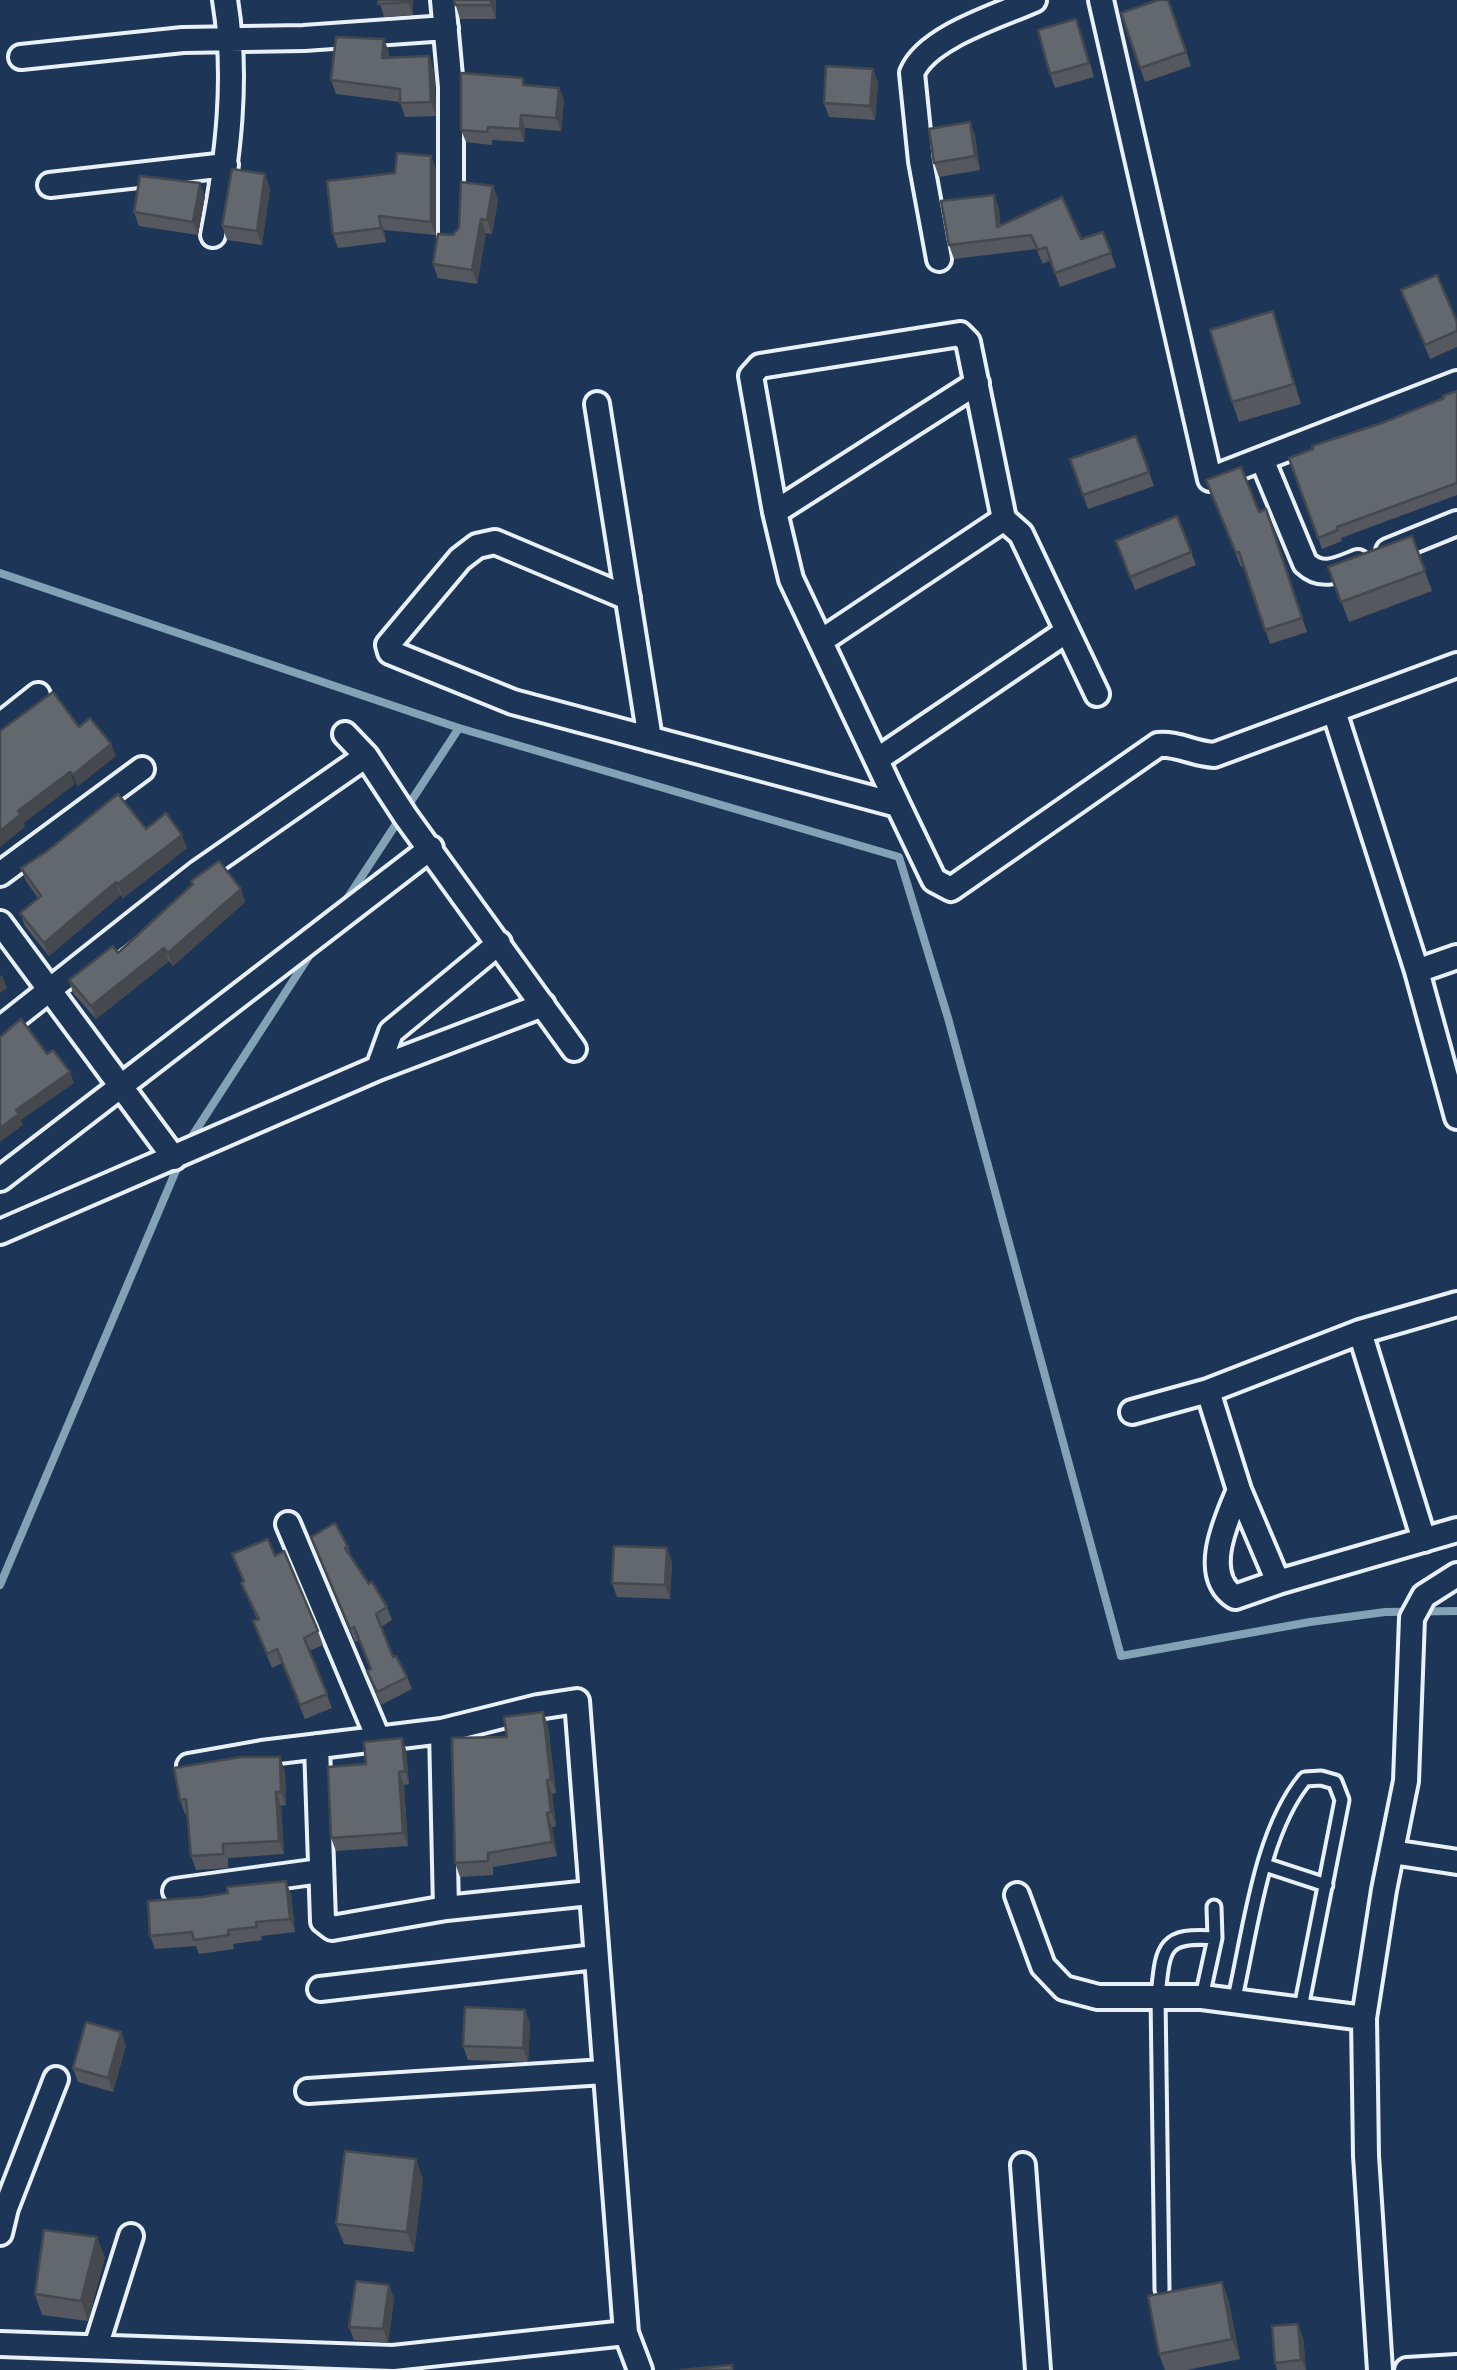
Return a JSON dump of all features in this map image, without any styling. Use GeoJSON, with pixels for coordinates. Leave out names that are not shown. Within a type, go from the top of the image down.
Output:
{"type":"FeatureCollection","features":[{"type":"Feature","properties":{"kind":"street"},"geometry":{"type":"LineString","coordinates":[[213,235],[226,165],[232,40],[225,0]]}},
{"type":"Feature","properties":{"kind":"street"},"geometry":{"type":"LineString","coordinates":[[443,0],[451,87],[452,235]]}},
{"type":"Feature","properties":{"kind":"street"},"geometry":{"type":"LineString","coordinates":[[1101,0],[1210,479],[1457,383]]}},
{"type":"Feature","properties":{"kind":"street"},"geometry":{"type":"LineString","coordinates":[[939,259],[921,160],[912,73],[931,47],[1020,3]]}},
{"type":"Feature","properties":{"kind":"street"},"geometry":{"type":"LineString","coordinates":[[22,58],[183,40],[304,38],[446,28]]}},
{"type":"Feature","properties":{"kind":"street"},"geometry":{"type":"LineString","coordinates":[[50,185],[226,165]]}},
{"type":"Feature","properties":{"kind":"street"},"geometry":{"type":"LineString","coordinates":[[1096,694],[1021,534],[1004,519],[968,342],[960,334],[760,366],[751,376],[774,512],[791,579],[934,880],[951,889],[1158,745],[1170,744],[1214,756],[1457,665]]}},
{"type":"Feature","properties":{"kind":"street"},"geometry":{"type":"LineString","coordinates":[[774,512],[977,383]]}},
{"type":"Feature","properties":{"kind":"street"},"geometry":{"type":"LineString","coordinates":[[597,404],[650,739]]}},
{"type":"Feature","properties":{"kind":"street"},"geometry":{"type":"LineString","coordinates":[[1262,459],[1305,563],[1315,572],[1336,571],[1457,523]]}},
{"type":"Feature","properties":{"kind":"street"},"geometry":{"type":"LineString","coordinates":[[821,640],[1004,519]]}},
{"type":"Feature","properties":{"kind":"street"},"geometry":{"type":"LineString","coordinates":[[628,598],[495,542],[477,546],[460,559],[388,645],[390,652],[513,702],[898,805]]}},
{"type":"Feature","properties":{"kind":"street"},"geometry":{"type":"LineString","coordinates":[[878,759],[1067,631]]}},
{"type":"Feature","properties":{"kind":"street"},"geometry":{"type":"LineString","coordinates":[[0,725],[38,695]]}},
{"type":"Feature","properties":{"kind":"street"},"geometry":{"type":"LineString","coordinates":[[1334,711],[1417,971],[1457,1117]]}},
{"type":"Feature","properties":{"kind":"street"},"geometry":{"type":"LineString","coordinates":[[345,734],[366,756],[574,1048]]}},
{"type":"Feature","properties":{"kind":"street"},"geometry":{"type":"LineString","coordinates":[[0,1030],[199,872],[366,756]]}},
{"type":"Feature","properties":{"kind":"street"},"geometry":{"type":"LineString","coordinates":[[0,874],[142,768]]}},
{"type":"Feature","properties":{"kind":"street"},"geometry":{"type":"LineString","coordinates":[[0,1179],[432,848]]}},
{"type":"Feature","properties":{"kind":"street"},"geometry":{"type":"LineString","coordinates":[[0,923],[120,1088],[179,1155]]}},
{"type":"Feature","properties":{"kind":"street"},"geometry":{"type":"LineString","coordinates":[[378,1068],[390,1032],[499,943]]}},
{"type":"Feature","properties":{"kind":"street"},"geometry":{"type":"LineString","coordinates":[[1417,971],[1457,957]]}},
{"type":"Feature","properties":{"kind":"street"},"geometry":{"type":"LineString","coordinates":[[0,1232],[378,1068],[544,1005]]}},
{"type":"Feature","properties":{"kind":"street"},"geometry":{"type":"LineString","coordinates":[[1132,1412],[1208,1391],[1360,1332],[1457,1304]]}},
{"type":"Feature","properties":{"kind":"street"},"geometry":{"type":"LineString","coordinates":[[1360,1332],[1424,1540]]}},
{"type":"Feature","properties":{"kind":"street"},"geometry":{"type":"LineString","coordinates":[[1208,1391],[1239,1490],[1278,1582]]}},
{"type":"Feature","properties":{"kind":"street"},"geometry":{"type":"LineString","coordinates":[[1239,1490],[1223,1527],[1218,1565],[1222,1584],[1235,1598],[1457,1530]]}},
{"type":"Feature","properties":{"kind":"street"},"geometry":{"type":"LineString","coordinates":[[288,1524],[378,1738]]}},
{"type":"Feature","properties":{"kind":"street"},"geometry":{"type":"LineString","coordinates":[[1380,2370],[1366,2156],[1364,2018],[1406,1781],[1412,1618],[1424,1596],[1457,1576]]}},
{"type":"Feature","properties":{"kind":"street"},"geometry":{"type":"LineString","coordinates":[[189,1766],[442,1731],[576,1701],[626,2333],[640,2370]]}},
{"type":"Feature","properties":{"kind":"street"},"geometry":{"type":"LineString","coordinates":[[442,1731],[446,1908]]}},
{"type":"Feature","properties":{"kind":"street"},"geometry":{"type":"LineString","coordinates":[[317,1746],[323,1921],[332,1928],[446,1908],[590,1893]]}},
{"type":"Feature","properties":{"kind":"street"},"geometry":{"type":"LineString","coordinates":[[1392,1852],[1457,1862]]}},
{"type":"Feature","properties":{"kind":"street"},"geometry":{"type":"LineString","coordinates":[[175,1891],[320,1871]]}},
{"type":"Feature","properties":{"kind":"street"},"geometry":{"type":"LineString","coordinates":[[1017,1896],[1042,1966],[1064,1988],[1098,1997],[1202,1997],[1364,2018]]}},
{"type":"Feature","properties":{"kind":"street"},"geometry":{"type":"LineString","coordinates":[[320,1989],[595,1957]]}},
{"type":"Feature","properties":{"kind":"street"},"geometry":{"type":"LineString","coordinates":[[308,2092],[604,2072]]}},
{"type":"Feature","properties":{"kind":"street"},"geometry":{"type":"LineString","coordinates":[[0,2233],[3,2207],[56,2079]]}},
{"type":"Feature","properties":{"kind":"street"},"geometry":{"type":"LineString","coordinates":[[1023,2165],[1038,2370]]}},
{"type":"Feature","properties":{"kind":"street"},"geometry":{"type":"LineString","coordinates":[[96,2348],[131,2236]]}},
{"type":"Feature","properties":{"kind":"street"},"geometry":{"type":"LineString","coordinates":[[0,2344],[96,2348],[135,2359],[393,2358],[626,2333]]}},
{"type":"Feature","properties":{"kind":"street"},"geometry":{"type":"LineString","coordinates":[[1406,2370],[1457,2366]]}},
{"type":"Feature","properties":{"kind":"lane"},"geometry":{"type":"LineString","coordinates":[[1234,2002],[1266,1865],[1288,1799],[1304,1779],[1320,1778],[1335,1782],[1342,1800],[1302,2008]]}},
{"type":"Feature","properties":{"kind":"lane"},"geometry":{"type":"LineString","coordinates":[[1266,1865],[1326,1886]]}},
{"type":"Feature","properties":{"kind":"lane"},"geometry":{"type":"LineString","coordinates":[[1202,1997],[1215,1938],[1214,1907]]}},
{"type":"Feature","properties":{"kind":"lane"},"geometry":{"type":"LineString","coordinates":[[1162,2290],[1158,1996],[1163,1952],[1184,1936],[1215,1938]]}},
{"type":"Feature","properties":{"kind":"building"},"geometry":{"type":"Polygon","coordinates":[[[379,0],[408,0],[408,2],[378,4],[379,0]]]}},
{"type":"Feature","properties":{"kind":"building"},"geometry":{"type":"Polygon","coordinates":[[[454,0],[491,0],[491,5],[455,5],[454,0]]]}},
{"type":"Feature","properties":{"kind":"building"},"geometry":{"type":"Polygon","coordinates":[[[1168,0],[1186,52],[1140,68],[1121,13],[1168,0]]]}},
{"type":"Feature","properties":{"kind":"building"},"geometry":{"type":"Polygon","coordinates":[[[1076,19],[1089,63],[1050,74],[1038,30],[1076,19]]]}},
{"type":"Feature","properties":{"kind":"building"},"geometry":{"type":"Polygon","coordinates":[[[336,37],[384,39],[382,58],[429,56],[431,102],[400,103],[400,89],[331,80],[336,37]]]}},
{"type":"Feature","properties":{"kind":"building"},"geometry":{"type":"Polygon","coordinates":[[[826,66],[873,69],[870,106],[824,103],[826,66]]]}},
{"type":"Feature","properties":{"kind":"building"},"geometry":{"type":"Polygon","coordinates":[[[461,73],[523,78],[523,85],[559,88],[556,118],[521,115],[520,129],[461,130],[461,73]]]}},
{"type":"Feature","properties":{"kind":"building"},"geometry":{"type":"Polygon","coordinates":[[[970,122],[975,156],[934,163],[929,129],[970,122]]]}},
{"type":"Feature","properties":{"kind":"building"},"geometry":{"type":"Polygon","coordinates":[[[397,153],[431,156],[431,222],[379,216],[381,228],[333,234],[327,181],[395,173],[397,153]]]}},
{"type":"Feature","properties":{"kind":"building"},"geometry":{"type":"Polygon","coordinates":[[[232,169],[265,174],[257,231],[222,226],[232,169]]]}},
{"type":"Feature","properties":{"kind":"building"},"geometry":{"type":"Polygon","coordinates":[[[140,176],[200,183],[193,222],[134,212],[140,176]]]}},
{"type":"Feature","properties":{"kind":"building"},"geometry":{"type":"Polygon","coordinates":[[[461,182],[493,186],[487,220],[481,219],[472,270],[433,264],[438,234],[453,235],[459,228],[461,182]]]}},
{"type":"Feature","properties":{"kind":"building"},"geometry":{"type":"Polygon","coordinates":[[[994,195],[997,227],[1062,197],[1081,239],[1103,232],[1111,253],[1055,273],[1046,247],[1038,250],[1031,235],[949,245],[941,201],[994,195]]]}},
{"type":"Feature","properties":{"kind":"building"},"geometry":{"type":"Polygon","coordinates":[[[1437,275],[1457,322],[1457,331],[1425,345],[1401,290],[1437,275]]]}},
{"type":"Feature","properties":{"kind":"building"},"geometry":{"type":"Polygon","coordinates":[[[1273,311],[1294,384],[1232,402],[1210,330],[1273,311]]]}},
{"type":"Feature","properties":{"kind":"building"},"geometry":{"type":"Polygon","coordinates":[[[1457,391],[1457,483],[1337,527],[1338,530],[1318,538],[1289,458],[1457,391]]]}},
{"type":"Feature","properties":{"kind":"building"},"geometry":{"type":"Polygon","coordinates":[[[1136,436],[1149,472],[1083,495],[1070,459],[1136,436]]]}},
{"type":"Feature","properties":{"kind":"building"},"geometry":{"type":"Polygon","coordinates":[[[1241,467],[1259,512],[1266,509],[1302,618],[1265,630],[1239,552],[1236,553],[1206,480],[1241,467]]]}},
{"type":"Feature","properties":{"kind":"building"},"geometry":{"type":"Polygon","coordinates":[[[1177,516],[1191,552],[1130,577],[1116,541],[1177,516]]]}},
{"type":"Feature","properties":{"kind":"building"},"geometry":{"type":"Polygon","coordinates":[[[1412,536],[1425,571],[1341,602],[1328,567],[1412,536]]]}},
{"type":"Feature","properties":{"kind":"building"},"geometry":{"type":"Polygon","coordinates":[[[53,692],[79,727],[90,718],[111,744],[18,811],[21,814],[0,831],[0,731],[53,692]]]}},
{"type":"Feature","properties":{"kind":"building"},"geometry":{"type":"Polygon","coordinates":[[[118,794],[146,829],[166,813],[182,835],[116,882],[44,943],[20,913],[41,896],[21,868],[118,794]]]}},
{"type":"Feature","properties":{"kind":"building"},"geometry":{"type":"Polygon","coordinates":[[[219,861],[241,889],[168,953],[164,948],[91,1006],[69,980],[113,946],[118,953],[193,884],[191,881],[219,861]]]}},
{"type":"Feature","properties":{"kind":"building"},"geometry":{"type":"Polygon","coordinates":[[[21,1019],[47,1054],[53,1050],[70,1072],[16,1110],[19,1114],[0,1128],[0,1037],[21,1019]]]}},
{"type":"Feature","properties":{"kind":"building"},"geometry":{"type":"Polygon","coordinates":[[[335,1523],[348,1547],[345,1548],[387,1607],[376,1614],[393,1657],[396,1656],[407,1677],[377,1692],[354,1627],[350,1629],[311,1537],[335,1523]]]}},
{"type":"Feature","properties":{"kind":"building"},"geometry":{"type":"Polygon","coordinates":[[[268,1539],[275,1556],[284,1551],[318,1631],[304,1638],[327,1694],[300,1705],[277,1649],[267,1654],[253,1621],[259,1619],[232,1554],[268,1539]]]}},
{"type":"Feature","properties":{"kind":"building"},"geometry":{"type":"Polygon","coordinates":[[[614,1546],[667,1548],[665,1585],[612,1583],[614,1546]]]}},
{"type":"Feature","properties":{"kind":"building"},"geometry":{"type":"Polygon","coordinates":[[[543,1712],[551,1780],[547,1780],[551,1812],[547,1813],[552,1842],[488,1853],[488,1861],[455,1863],[452,1738],[507,1737],[504,1717],[543,1712]]]}},
{"type":"Feature","properties":{"kind":"building"},"geometry":{"type":"Polygon","coordinates":[[[402,1738],[405,1771],[399,1772],[403,1833],[331,1838],[328,1767],[366,1764],[364,1742],[402,1738]]]}},
{"type":"Feature","properties":{"kind":"building"},"geometry":{"type":"Polygon","coordinates":[[[241,1757],[280,1757],[281,1792],[276,1792],[279,1841],[223,1844],[223,1854],[191,1856],[186,1799],[180,1800],[174,1768],[241,1757]]]}},
{"type":"Feature","properties":{"kind":"building"},"geometry":{"type":"Polygon","coordinates":[[[286,1881],[290,1919],[256,1922],[257,1927],[194,1940],[192,1932],[150,1936],[148,1901],[202,1897],[228,1893],[227,1887],[286,1881]]]}},
{"type":"Feature","properties":{"kind":"building"},"geometry":{"type":"Polygon","coordinates":[[[465,2007],[525,2010],[523,2048],[463,2046],[465,2007]]]}},
{"type":"Feature","properties":{"kind":"building"},"geometry":{"type":"Polygon","coordinates":[[[86,2022],[121,2032],[108,2078],[73,2068],[86,2022]]]}},
{"type":"Feature","properties":{"kind":"building"},"geometry":{"type":"Polygon","coordinates":[[[345,2151],[416,2159],[407,2232],[336,2224],[345,2151]]]}},
{"type":"Feature","properties":{"kind":"building"},"geometry":{"type":"Polygon","coordinates":[[[44,2230],[97,2237],[81,2301],[35,2294],[44,2230]]]}},
{"type":"Feature","properties":{"kind":"building"},"geometry":{"type":"Polygon","coordinates":[[[356,2281],[389,2285],[383,2329],[349,2327],[356,2281]]]}},
{"type":"Feature","properties":{"kind":"building"},"geometry":{"type":"Polygon","coordinates":[[[1222,2282],[1232,2339],[1159,2354],[1148,2296],[1222,2282]]]}},
{"type":"Feature","properties":{"kind":"building"},"geometry":{"type":"Polygon","coordinates":[[[1298,2324],[1301,2360],[1275,2363],[1272,2326],[1298,2324]]]}},
{"type":"Feature","properties":{"kind":"building"},"geometry":{"type":"Polygon","coordinates":[[[732,2365],[732,2370],[681,2370],[732,2365]]]}},
{"type":"Feature","properties":{"kind":"waterway"},"geometry":{"type":"LineString","coordinates":[[0,573],[459,728],[899,857],[948,1018],[1121,1656],[1310,1622],[1385,1612],[1457,1611]]}},
{"type":"Feature","properties":{"kind":"waterway"},"geometry":{"type":"LineString","coordinates":[[343,905],[459,728]]}},
{"type":"Feature","properties":{"kind":"waterway"},"geometry":{"type":"LineString","coordinates":[[187,1144],[313,950]]}},
{"type":"Feature","properties":{"kind":"waterway"},"geometry":{"type":"LineString","coordinates":[[0,1585],[180,1161]]}}]}
